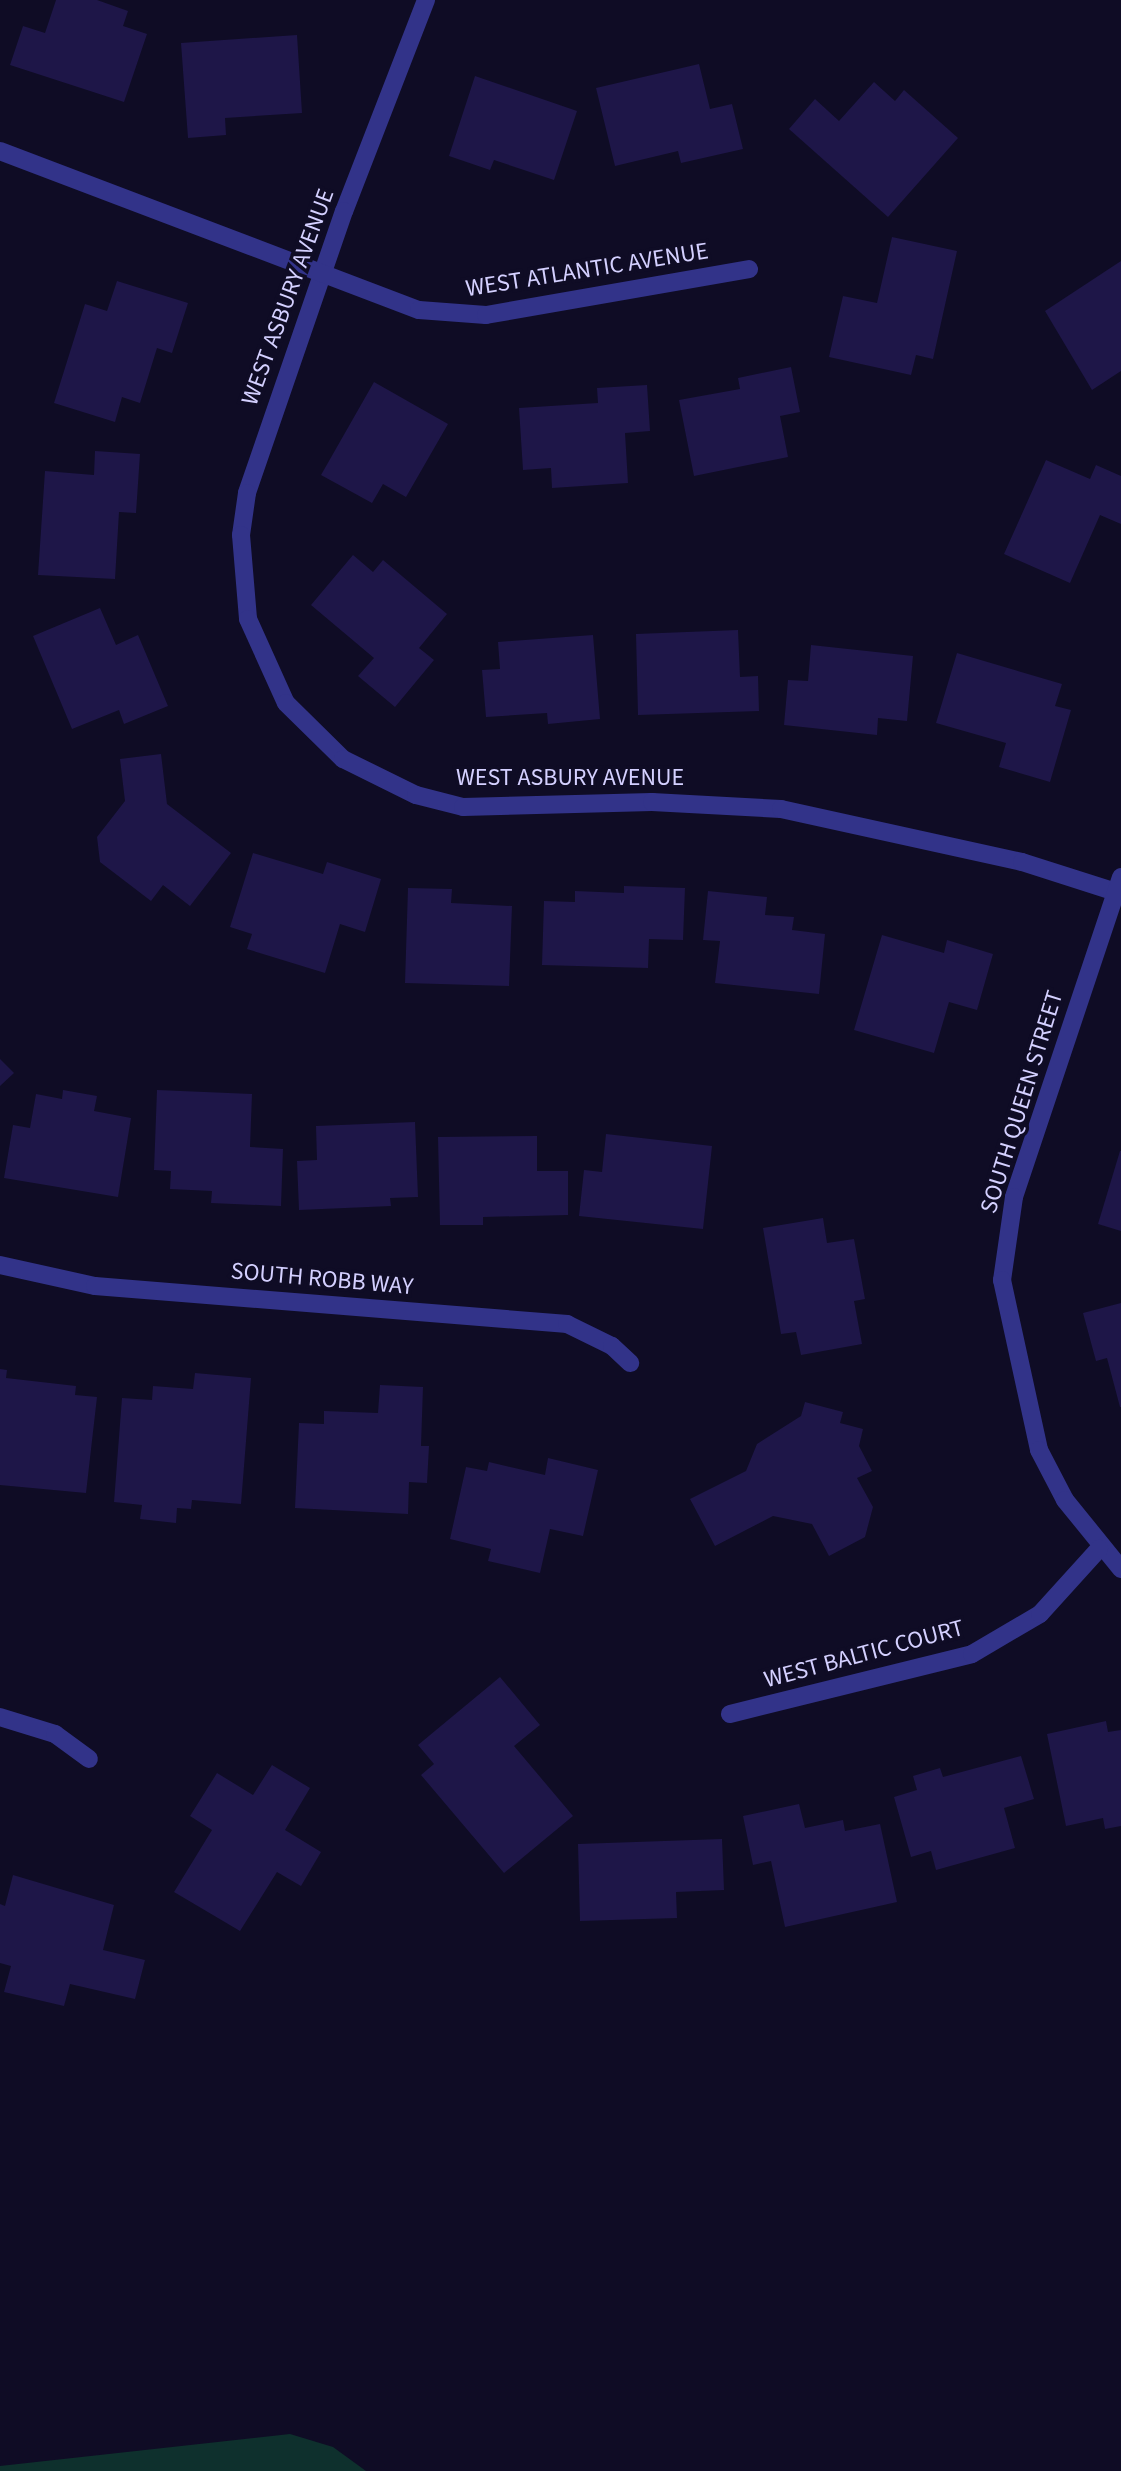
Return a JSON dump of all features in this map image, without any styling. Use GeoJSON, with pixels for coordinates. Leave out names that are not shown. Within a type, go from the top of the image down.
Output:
{"type":"FeatureCollection","features":[{"type":"Feature","properties":{"kind":"street","name":"WEST ASBURY AVENUE"},"geometry":{"type":"LineString","coordinates":[[426,0],[259,447],[240,535],[248,619],[286,703],[343,759],[416,795],[463,807],[652,802],[781,809],[1118,885]]}},
{"type":"Feature","properties":{"kind":"street","name":"WEST ATLANTIC AVENUE"},"geometry":{"type":"LineString","coordinates":[[0,151],[419,310],[486,315],[749,270]]}},
{"type":"Feature","properties":{"kind":"street","name":"SOUTH QUEEN STREET"},"geometry":{"type":"LineString","coordinates":[[1118,885],[1014,1197],[1002,1280],[1039,1450],[1053,1482],[1099,1549],[1121,1569]]}},
{"type":"Feature","properties":{"kind":"street","name":"SOUTH ROBB WAY"},"geometry":{"type":"LineString","coordinates":[[0,1265],[95,1286],[567,1324],[612,1346],[630,1363]]}},
{"type":"Feature","properties":{"kind":"street","name":"WEST BALTIC COURT"},"geometry":{"type":"LineString","coordinates":[[730,1714],[972,1654],[1040,1614],[1099,1549]]}},
{"type":"Feature","properties":{"kind":"street"},"geometry":{"type":"LineString","coordinates":[[0,1717],[55,1734],[89,1759]]}},
{"type":"Feature","properties":{"kind":"green space"},"geometry":{"type":"Polygon","coordinates":[[[290,2434],[333,2447],[366,2471],[0,2471],[0,2466],[290,2434]]]}},
{"type":"Feature","properties":{"kind":"building"},"geometry":{"type":"Polygon","coordinates":[[[56,0],[97,0],[128,11],[123,26],[147,34],[124,102],[10,65],[23,26],[45,33],[56,0]]]}},
{"type":"Feature","properties":{"kind":"building"},"geometry":{"type":"Polygon","coordinates":[[[297,35],[302,113],[225,118],[226,135],[188,138],[181,43],[297,35]]]}},
{"type":"Feature","properties":{"kind":"building"},"geometry":{"type":"Polygon","coordinates":[[[699,64],[710,109],[732,104],[743,149],[681,163],[678,151],[615,166],[596,88],[699,64]]]}},
{"type":"Feature","properties":{"kind":"building"},"geometry":{"type":"Polygon","coordinates":[[[475,76],[577,111],[554,180],[494,160],[490,170],[449,156],[475,76]]]}},
{"type":"Feature","properties":{"kind":"building"},"geometry":{"type":"Polygon","coordinates":[[[874,82],[895,101],[904,90],[958,138],[888,217],[789,129],[815,99],[839,121],[874,82]]]}},
{"type":"Feature","properties":{"kind":"building"},"geometry":{"type":"Polygon","coordinates":[[[892,237],[957,251],[933,359],[916,355],[911,375],[829,357],[843,296],[877,303],[892,237]]]}},
{"type":"Feature","properties":{"kind":"building"},"geometry":{"type":"Polygon","coordinates":[[[1121,261],[1121,371],[1092,390],[1045,311],[1121,261]]]}},
{"type":"Feature","properties":{"kind":"building"},"geometry":{"type":"Polygon","coordinates":[[[117,281],[188,303],[172,353],[157,348],[140,403],[122,397],[115,422],[54,403],[85,304],[107,311],[117,281]]]}},
{"type":"Feature","properties":{"kind":"building"},"geometry":{"type":"Polygon","coordinates":[[[791,367],[800,412],[780,416],[788,457],[694,476],[679,400],[740,389],[738,378],[791,367]]]}},
{"type":"Feature","properties":{"kind":"building"},"geometry":{"type":"Polygon","coordinates":[[[374,382],[448,424],[406,497],[383,484],[372,503],[321,475],[374,382]]]}},
{"type":"Feature","properties":{"kind":"building"},"geometry":{"type":"Polygon","coordinates":[[[647,385],[650,431],[625,433],[628,483],[552,488],[551,468],[523,470],[519,408],[598,403],[597,388],[647,385]]]}},
{"type":"Feature","properties":{"kind":"building"},"geometry":{"type":"Polygon","coordinates":[[[95,451],[140,454],[136,513],[119,512],[115,579],[38,575],[45,471],[94,475],[95,451]]]}},
{"type":"Feature","properties":{"kind":"building"},"geometry":{"type":"Polygon","coordinates":[[[1046,460],[1090,479],[1096,465],[1121,476],[1121,524],[1100,515],[1070,583],[1004,554],[1046,460]]]}},
{"type":"Feature","properties":{"kind":"building"},"geometry":{"type":"Polygon","coordinates":[[[353,555],[373,572],[383,560],[447,614],[419,648],[434,660],[395,707],[358,676],[374,658],[311,605],[353,555]]]}},
{"type":"Feature","properties":{"kind":"building"},"geometry":{"type":"Polygon","coordinates":[[[100,608],[116,645],[138,635],[168,706],[124,724],[119,710],[72,729],[33,636],[100,608]]]}},
{"type":"Feature","properties":{"kind":"building"},"geometry":{"type":"Polygon","coordinates":[[[738,630],[740,677],[758,676],[759,711],[638,715],[636,634],[738,630]]]}},
{"type":"Feature","properties":{"kind":"building"},"geometry":{"type":"Polygon","coordinates":[[[593,635],[600,719],[548,724],[547,713],[486,717],[482,670],[500,669],[498,642],[593,635]]]}},
{"type":"Feature","properties":{"kind":"building"},"geometry":{"type":"Polygon","coordinates":[[[811,645],[913,656],[907,721],[878,718],[877,735],[784,725],[788,680],[808,681],[811,645]]]}},
{"type":"Feature","properties":{"kind":"building"},"geometry":{"type":"Polygon","coordinates":[[[957,653],[1062,684],[1055,706],[1071,710],[1050,782],[999,767],[1006,743],[936,723],[957,653]]]}},
{"type":"Feature","properties":{"kind":"building"},"geometry":{"type":"Polygon","coordinates":[[[161,754],[167,804],[231,853],[190,906],[163,885],[151,901],[100,862],[97,837],[125,801],[120,759],[161,754]]]}},
{"type":"Feature","properties":{"kind":"building"},"geometry":{"type":"Polygon","coordinates":[[[253,853],[323,874],[327,862],[381,879],[365,932],[340,924],[325,973],[247,949],[252,934],[230,927],[253,853]]]}},
{"type":"Feature","properties":{"kind":"building"},"geometry":{"type":"Polygon","coordinates":[[[624,886],[685,888],[683,940],[649,939],[648,968],[542,965],[544,901],[575,902],[575,891],[624,893],[624,886]]]}},
{"type":"Feature","properties":{"kind":"building"},"geometry":{"type":"Polygon","coordinates":[[[408,888],[452,889],[451,903],[512,906],[509,986],[405,983],[408,888]]]}},
{"type":"Feature","properties":{"kind":"building"},"geometry":{"type":"Polygon","coordinates":[[[708,891],[767,897],[765,915],[794,917],[792,930],[825,934],[819,994],[715,983],[720,941],[703,940],[708,891]]]}},
{"type":"Feature","properties":{"kind":"building"},"geometry":{"type":"Polygon","coordinates":[[[882,935],[944,953],[947,940],[993,954],[977,1010],[949,1002],[934,1053],[854,1030],[882,935]]]}},
{"type":"Feature","properties":{"kind":"building"},"geometry":{"type":"Polygon","coordinates":[[[0,1059],[14,1073],[0,1086],[0,1059]]]}},
{"type":"Feature","properties":{"kind":"building"},"geometry":{"type":"Polygon","coordinates":[[[63,1090],[97,1096],[94,1111],[131,1118],[118,1197],[4,1178],[13,1125],[30,1128],[36,1094],[62,1099],[63,1090]]]}},
{"type":"Feature","properties":{"kind":"building"},"geometry":{"type":"Polygon","coordinates":[[[157,1090],[252,1094],[250,1147],[283,1149],[281,1206],[211,1203],[212,1191],[170,1189],[171,1171],[154,1170],[157,1090]]]}},
{"type":"Feature","properties":{"kind":"building"},"geometry":{"type":"Polygon","coordinates":[[[415,1122],[418,1197],[390,1198],[391,1206],[299,1210],[297,1161],[317,1160],[316,1126],[415,1122]]]}},
{"type":"Feature","properties":{"kind":"building"},"geometry":{"type":"Polygon","coordinates":[[[606,1134],[712,1146],[703,1229],[579,1216],[584,1170],[602,1172],[606,1134]]]}},
{"type":"Feature","properties":{"kind":"building"},"geometry":{"type":"Polygon","coordinates":[[[537,1136],[537,1171],[568,1171],[568,1215],[483,1217],[483,1225],[440,1225],[438,1137],[537,1136]]]}},
{"type":"Feature","properties":{"kind":"building"},"geometry":{"type":"Polygon","coordinates":[[[1121,1151],[1121,1231],[1098,1224],[1121,1151]]]}},
{"type":"Feature","properties":{"kind":"building"},"geometry":{"type":"Polygon","coordinates":[[[823,1218],[827,1243],[854,1239],[865,1299],[854,1301],[862,1344],[801,1355],[796,1332],[781,1334],[763,1228],[823,1218]]]}},
{"type":"Feature","properties":{"kind":"building"},"geometry":{"type":"Polygon","coordinates":[[[1121,1303],[1120,1407],[1107,1358],[1096,1361],[1083,1313],[1121,1303]]]}},
{"type":"Feature","properties":{"kind":"building"},"geometry":{"type":"Polygon","coordinates":[[[0,1369],[7,1370],[6,1378],[76,1386],[75,1395],[97,1397],[86,1493],[0,1485],[0,1369]]]}},
{"type":"Feature","properties":{"kind":"building"},"geometry":{"type":"Polygon","coordinates":[[[195,1373],[251,1378],[241,1504],[192,1500],[191,1509],[177,1508],[176,1523],[140,1519],[142,1505],[114,1502],[122,1398],[152,1400],[153,1386],[193,1389],[195,1373]]]}},
{"type":"Feature","properties":{"kind":"building"},"geometry":{"type":"Polygon","coordinates":[[[380,1385],[423,1387],[421,1446],[429,1446],[427,1483],[409,1482],[408,1514],[295,1508],[299,1423],[324,1424],[324,1411],[378,1413],[380,1385]]]}},
{"type":"Feature","properties":{"kind":"building"},"geometry":{"type":"Polygon","coordinates":[[[805,1402],[843,1412],[840,1423],[863,1429],[859,1446],[872,1471],[857,1478],[873,1507],[865,1537],[829,1556],[812,1524],[773,1516],[715,1546],[690,1499],[746,1471],[757,1444],[801,1416],[805,1402]]]}},
{"type":"Feature","properties":{"kind":"building"},"geometry":{"type":"Polygon","coordinates":[[[548,1458],[598,1470],[583,1536],[550,1529],[540,1573],[488,1561],[491,1549],[450,1539],[466,1467],[487,1471],[489,1462],[545,1475],[548,1458]]]}},
{"type":"Feature","properties":{"kind":"building"},"geometry":{"type":"Polygon","coordinates":[[[500,1677],[540,1725],[514,1746],[573,1816],[504,1873],[421,1775],[434,1764],[418,1745],[500,1677]]]}},
{"type":"Feature","properties":{"kind":"building"},"geometry":{"type":"Polygon","coordinates":[[[1106,1721],[1108,1732],[1121,1730],[1121,1826],[1105,1829],[1103,1818],[1066,1826],[1047,1734],[1106,1721]]]}},
{"type":"Feature","properties":{"kind":"building"},"geometry":{"type":"Polygon","coordinates":[[[1021,1756],[1034,1799],[1004,1808],[1015,1848],[936,1870],[931,1851],[911,1857],[894,1797],[917,1790],[913,1776],[940,1768],[943,1777],[1021,1756]]]}},
{"type":"Feature","properties":{"kind":"building"},"geometry":{"type":"Polygon","coordinates":[[[272,1765],[310,1788],[285,1830],[321,1852],[301,1886],[277,1872],[240,1931],[174,1892],[212,1830],[190,1816],[217,1773],[253,1795],[272,1765]]]}},
{"type":"Feature","properties":{"kind":"building"},"geometry":{"type":"Polygon","coordinates":[[[799,1804],[805,1828],[843,1820],[845,1831],[880,1824],[897,1902],[785,1927],[771,1861],[753,1865],[743,1816],[799,1804]]]}},
{"type":"Feature","properties":{"kind":"building"},"geometry":{"type":"Polygon","coordinates":[[[722,1839],[724,1890],[676,1892],[677,1918],[580,1921],[578,1844],[722,1839]]]}},
{"type":"Feature","properties":{"kind":"building"},"geometry":{"type":"Polygon","coordinates":[[[13,1875],[114,1905],[103,1950],[145,1960],[135,1999],[70,1984],[64,2006],[4,1992],[11,1966],[0,1963],[0,1904],[5,1906],[13,1875]]]}}]}
